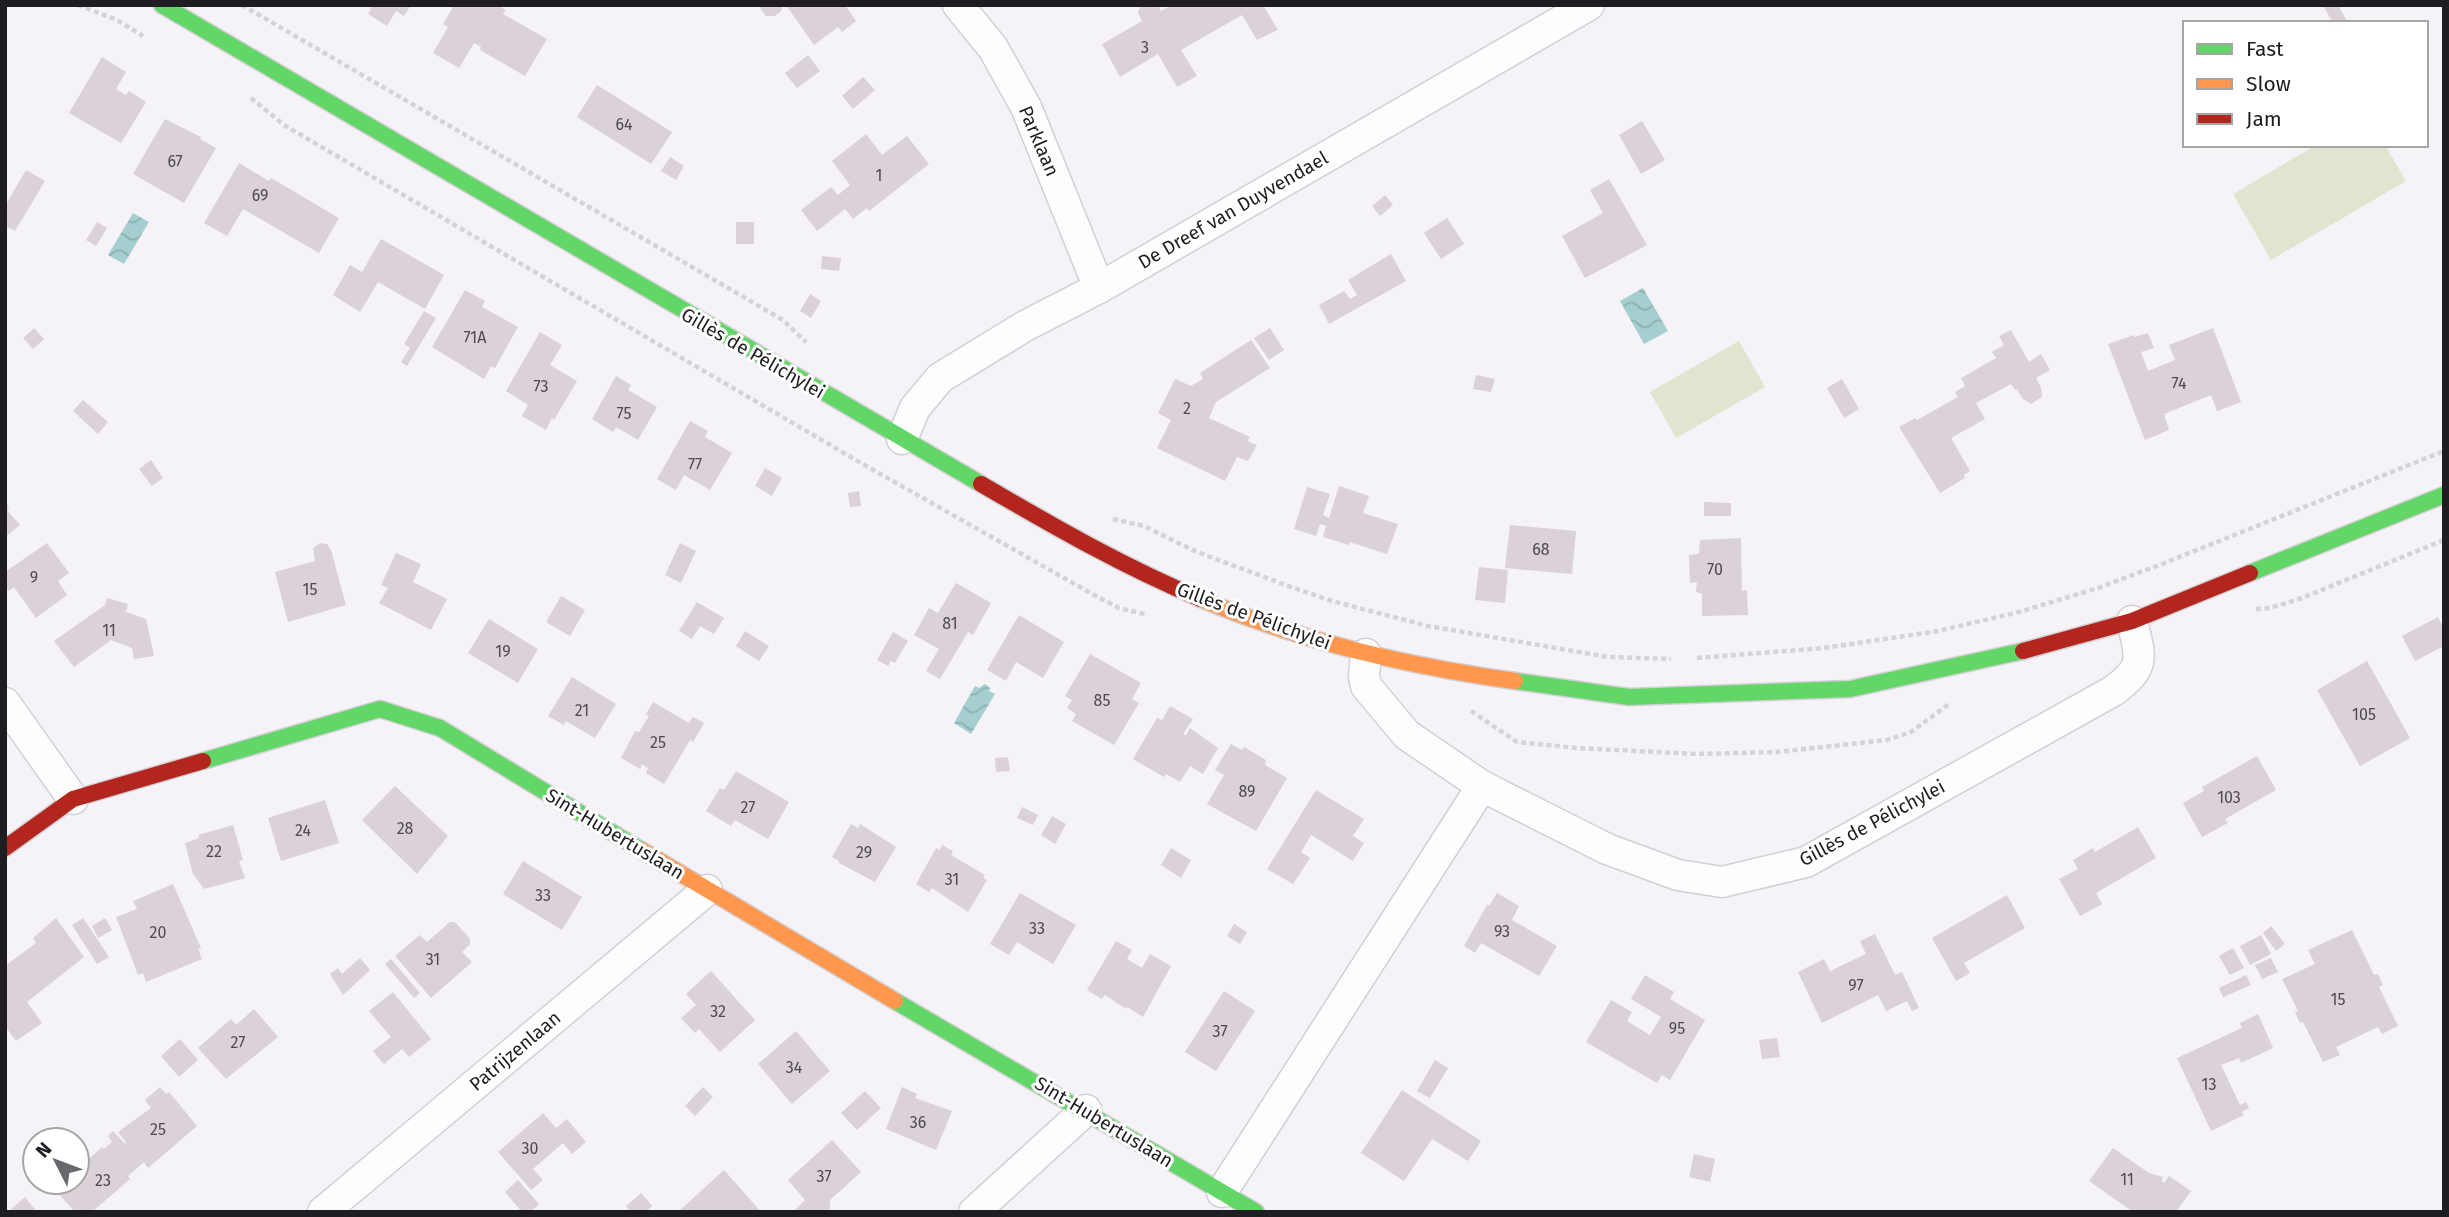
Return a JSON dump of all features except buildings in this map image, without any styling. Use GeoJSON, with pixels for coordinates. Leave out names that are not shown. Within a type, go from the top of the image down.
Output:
{"type":"FeatureCollection","features":[{"type":"Feature","properties":{"kind":"main road","name":"Gillès de Pélichylei"},"geometry":{"type":"LineString","coordinates":[[162,5],[1074,539],[1150,578],[1279,629],[1366,654],[1440,671],[1629,697],[1850,689],[1990,660],[2132,621],[2444,495]]}},
{"type":"Feature","properties":{"kind":"main road","name":"Sint-Hubertuslaan"},"geometry":{"type":"LineString","coordinates":[[5,848],[73,799],[380,709],[440,727],[707,890],[1256,1212]]}},
{"type":"Feature","properties":{"kind":"street","name":"Parklaan"},"geometry":{"type":"LineString","coordinates":[[958,5],[993,48],[1026,107],[1099,288]]}},
{"type":"Feature","properties":{"kind":"street","name":"De Dreef van Duyvendael"},"geometry":{"type":"LineString","coordinates":[[902,439],[915,408],[940,378],[1589,5]]}},
{"type":"Feature","properties":{"kind":"street","name":"Gillès de Pélichylei"},"geometry":{"type":"LineString","coordinates":[[1366,654],[1366,686],[1407,735],[1482,786],[1607,849],[1678,874],[1722,882],[1806,862],[2069,717],[2131,677],[2139,662],[2132,621]]}},
{"type":"Feature","properties":{"kind":"street"},"geometry":{"type":"LineString","coordinates":[[5,704],[73,799]]}},
{"type":"Feature","properties":{"kind":"street"},"geometry":{"type":"LineString","coordinates":[[1222,1192],[1482,786]]}},
{"type":"Feature","properties":{"kind":"street","name":"Patrijzenlaan"},"geometry":{"type":"LineString","coordinates":[[323,1212],[707,890]]}},
{"type":"Feature","properties":{"kind":"street"},"geometry":{"type":"LineString","coordinates":[[974,1212],[1086,1110]]}},
{"type":"Feature","properties":{"kind":"path"},"geometry":{"type":"LineString","coordinates":[[242,5],[783,320],[810,346]]}},
{"type":"Feature","properties":{"kind":"path"},"geometry":{"type":"LineString","coordinates":[[1692,659],[1824,648],[1938,631],[2019,612],[2162,565],[2444,451]]}},
{"type":"Feature","properties":{"kind":"path"},"geometry":{"type":"LineString","coordinates":[[1111,519],[1144,526],[1197,552],[1301,591],[1428,626],[1608,657],[1678,660]]}},
{"type":"Feature","properties":{"kind":"green space"},"geometry":{"type":"Polygon","coordinates":[[[2313,147],[2386,147],[2406,181],[2271,260],[2233,194],[2313,147]]]}},
{"type":"Feature","properties":{"kind":"green space"},"geometry":{"type":"Polygon","coordinates":[[[1739,341],[1765,387],[1676,438],[1650,392],[1739,341]]]}},
{"type":"Feature","properties":{"kind":"water"},"geometry":{"type":"Polygon","coordinates":[[[133,213],[149,222],[124,264],[108,255],[133,213]]]}},
{"type":"Feature","properties":{"kind":"water"},"geometry":{"type":"Polygon","coordinates":[[[1643,288],[1668,331],[1644,344],[1620,301],[1643,288]]]}},
{"type":"Feature","properties":{"kind":"water"},"geometry":{"type":"Polygon","coordinates":[[[985,684],[990,688],[989,691],[995,694],[971,734],[954,723],[975,686],[979,688],[985,684]]]}},
{"type":"Feature","properties":{"kind":"traffic: fast"},"geometry":{"type":"LineString","coordinates":[[162,5],[981,484]]}},
{"type":"Feature","properties":{"kind":"traffic: fast"},"geometry":{"type":"LineString","coordinates":[[2250,573],[2444,495]]}},
{"type":"Feature","properties":{"kind":"traffic: fast"},"geometry":{"type":"LineString","coordinates":[[1515,681],[1629,697],[1850,689],[2023,651]]}},
{"type":"Feature","properties":{"kind":"traffic: fast"},"geometry":{"type":"LineString","coordinates":[[203,761],[380,709],[440,728],[641,850]]}},
{"type":"Feature","properties":{"kind":"traffic: fast"},"geometry":{"type":"LineString","coordinates":[[895,1001],[1256,1212]]}},
{"type":"Feature","properties":{"kind":"traffic: slow"},"geometry":{"type":"LineString","coordinates":[[1201,599],[1316,640],[1395,660],[1515,681]]}},
{"type":"Feature","properties":{"kind":"traffic: slow"},"geometry":{"type":"LineString","coordinates":[[641,850],[895,1001]]}},
{"type":"Feature","properties":{"kind":"traffic: jam"},"geometry":{"type":"LineString","coordinates":[[981,484],[1117,560],[1201,599]]}},
{"type":"Feature","properties":{"kind":"traffic: jam"},"geometry":{"type":"LineString","coordinates":[[2023,651],[2132,621],[2250,573]]}},
{"type":"Feature","properties":{"kind":"traffic: jam"},"geometry":{"type":"LineString","coordinates":[[5,848],[73,799],[203,761]]}}]}
